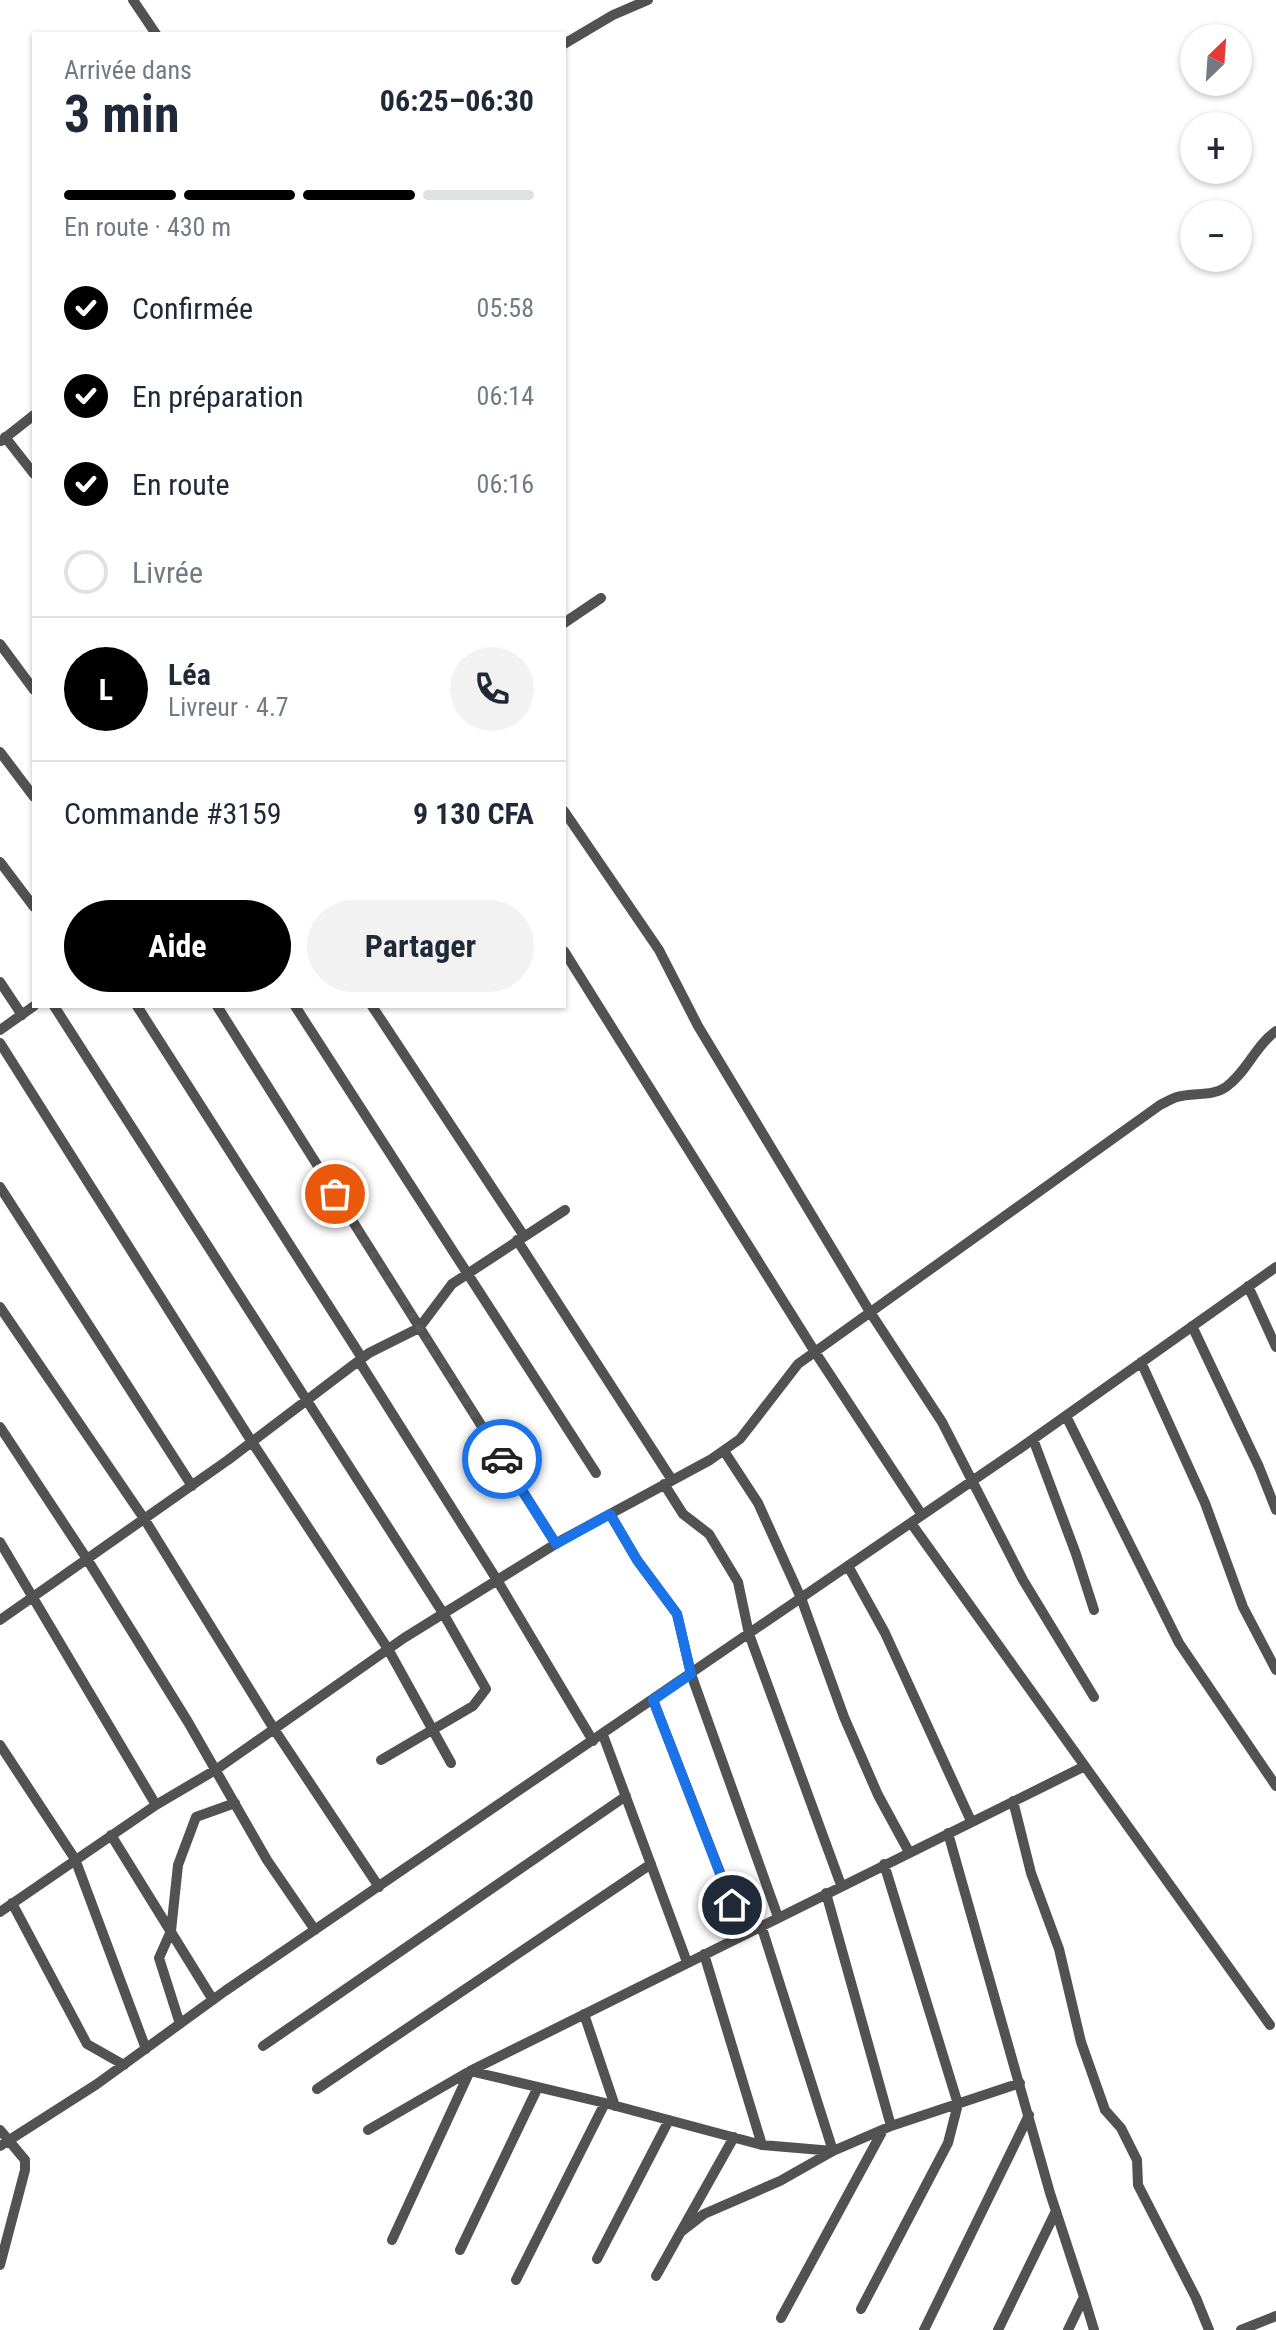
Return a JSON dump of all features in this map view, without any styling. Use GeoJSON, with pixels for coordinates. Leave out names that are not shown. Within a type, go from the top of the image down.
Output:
{"type":"FeatureCollection","features":[{"type":"Feature","properties":{"kind":"street"},"geometry":{"type":"LineString","coordinates":[[133,0],[155,32]]}},
{"type":"Feature","properties":{"kind":"street"},"geometry":{"type":"LineString","coordinates":[[566,43],[613,15],[648,0]]}},
{"type":"Feature","properties":{"kind":"street"},"geometry":{"type":"LineString","coordinates":[[32,416],[2,439],[32,472]]}},
{"type":"Feature","properties":{"kind":"street"},"geometry":{"type":"LineString","coordinates":[[566,622],[601,598]]}},
{"type":"Feature","properties":{"kind":"street"},"geometry":{"type":"LineString","coordinates":[[0,644],[32,687]]}},
{"type":"Feature","properties":{"kind":"street"},"geometry":{"type":"LineString","coordinates":[[0,752],[32,794]]}},
{"type":"Feature","properties":{"kind":"street"},"geometry":{"type":"LineString","coordinates":[[566,814],[659,950],[698,1026],[870,1312],[942,1422],[1023,1580],[1094,1697]]}},
{"type":"Feature","properties":{"kind":"street"},"geometry":{"type":"LineString","coordinates":[[0,862],[32,904]]}},
{"type":"Feature","properties":{"kind":"street"},"geometry":{"type":"LineString","coordinates":[[566,954],[815,1352],[922,1515]]}},
{"type":"Feature","properties":{"kind":"street"},"geometry":{"type":"LineString","coordinates":[[0,982],[22,1015]]}},
{"type":"Feature","properties":{"kind":"street"},"geometry":{"type":"LineString","coordinates":[[0,1030],[32,1008]]}},
{"type":"Feature","properties":{"kind":"street"},"geometry":{"type":"LineString","coordinates":[[55,1008],[443,1613],[486,1689],[473,1706],[381,1760]]}},
{"type":"Feature","properties":{"kind":"street"},"geometry":{"type":"LineString","coordinates":[[138,1008],[361,1359],[593,1741]]}},
{"type":"Feature","properties":{"kind":"street"},"geometry":{"type":"LineString","coordinates":[[218,1008],[556,1544]]}},
{"type":"Feature","properties":{"kind":"street"},"geometry":{"type":"LineString","coordinates":[[296,1008],[596,1473]]}},
{"type":"Feature","properties":{"kind":"street"},"geometry":{"type":"LineString","coordinates":[[373,1008],[520,1238],[668,1482],[683,1514],[709,1534],[738,1582],[749,1634],[841,1885]]}},
{"type":"Feature","properties":{"kind":"street"},"geometry":{"type":"LineString","coordinates":[[0,1912],[156,1805],[217,1769],[443,1613],[556,1544],[724,1451],[748,1429],[798,1364],[1160,1105],[1179,1096],[1202,1095],[1224,1088],[1276,1031]]}},
{"type":"Feature","properties":{"kind":"street"},"geometry":{"type":"LineString","coordinates":[[0,1043],[252,1442],[388,1649],[451,1763]]}},
{"type":"Feature","properties":{"kind":"street"},"geometry":{"type":"LineString","coordinates":[[0,1187],[192,1486]]}},
{"type":"Feature","properties":{"kind":"street"},"geometry":{"type":"LineString","coordinates":[[0,1620],[145,1520],[361,1359],[419,1328],[452,1284],[565,1210]]}},
{"type":"Feature","properties":{"kind":"street"},"geometry":{"type":"LineString","coordinates":[[4,2143],[124,2065],[213,2000],[971,1482],[1276,1267]]}},
{"type":"Feature","properties":{"kind":"street"},"geometry":{"type":"LineString","coordinates":[[1248,1286],[1276,1347]]}},
{"type":"Feature","properties":{"kind":"street"},"geometry":{"type":"LineString","coordinates":[[0,1307],[145,1520],[274,1729],[379,1887]]}},
{"type":"Feature","properties":{"kind":"street"},"geometry":{"type":"LineString","coordinates":[[1192,1326],[1276,1510]]}},
{"type":"Feature","properties":{"kind":"street"},"geometry":{"type":"LineString","coordinates":[[1141,1362],[1205,1503],[1243,1607],[1276,1670]]}},
{"type":"Feature","properties":{"kind":"street"},"geometry":{"type":"LineString","coordinates":[[1066,1416],[1179,1643],[1276,1786]]}},
{"type":"Feature","properties":{"kind":"street"},"geometry":{"type":"LineString","coordinates":[[0,1427],[87,1559],[217,1769],[267,1860],[315,1930]]}},
{"type":"Feature","properties":{"kind":"street"},"geometry":{"type":"LineString","coordinates":[[1033,1439],[1094,1610]]}},
{"type":"Feature","properties":{"kind":"street"},"geometry":{"type":"LineString","coordinates":[[724,1451],[758,1503],[801,1598],[866,1769],[909,1852]]}},
{"type":"Feature","properties":{"kind":"street"},"geometry":{"type":"LineString","coordinates":[[610,1514],[637,1560],[677,1614],[691,1674],[778,1917]]}},
{"type":"Feature","properties":{"kind":"street"},"geometry":{"type":"LineString","coordinates":[[911,1523],[1270,2025]]}},
{"type":"Feature","properties":{"kind":"street"},"geometry":{"type":"LineString","coordinates":[[0,1542],[156,1805]]}},
{"type":"Feature","properties":{"kind":"street"},"geometry":{"type":"LineString","coordinates":[[848,1566],[885,1633],[971,1821]]}},
{"type":"Feature","properties":{"kind":"street"},"geometry":{"type":"LineString","coordinates":[[653,1700],[744,1934]]}},
{"type":"Feature","properties":{"kind":"street"},"geometry":{"type":"LineString","coordinates":[[603,1735],[687,1962]]}},
{"type":"Feature","properties":{"kind":"street"},"geometry":{"type":"LineString","coordinates":[[0,1745],[75,1859],[146,2049]]}},
{"type":"Feature","properties":{"kind":"street"},"geometry":{"type":"LineString","coordinates":[[368,2130],[470,2071],[1083,1767]]}},
{"type":"Feature","properties":{"kind":"street"},"geometry":{"type":"LineString","coordinates":[[263,2046],[626,1796]]}},
{"type":"Feature","properties":{"kind":"street"},"geometry":{"type":"LineString","coordinates":[[1013,1801],[1031,1873],[1059,1949],[1081,2042],[1105,2110],[1121,2128],[1137,2160],[1138,2185],[1209,2330]]}},
{"type":"Feature","properties":{"kind":"street"},"geometry":{"type":"LineString","coordinates":[[180,2024],[159,1958],[171,1931],[178,1865],[196,1817],[235,1803]]}},
{"type":"Feature","properties":{"kind":"street"},"geometry":{"type":"LineString","coordinates":[[948,1833],[1056,2211],[1094,2330]]}},
{"type":"Feature","properties":{"kind":"street"},"geometry":{"type":"LineString","coordinates":[[111,1835],[213,2000]]}},
{"type":"Feature","properties":{"kind":"street"},"geometry":{"type":"LineString","coordinates":[[317,2089],[651,1864]]}},
{"type":"Feature","properties":{"kind":"street"},"geometry":{"type":"LineString","coordinates":[[861,2309],[948,2143],[958,2104],[884,1864]]}},
{"type":"Feature","properties":{"kind":"street"},"geometry":{"type":"LineString","coordinates":[[781,2318],[887,2128],[826,1893]]}},
{"type":"Feature","properties":{"kind":"street"},"geometry":{"type":"LineString","coordinates":[[12,1903],[87,2044],[124,2065]]}},
{"type":"Feature","properties":{"kind":"street"},"geometry":{"type":"LineString","coordinates":[[761,1925],[833,2151]]}},
{"type":"Feature","properties":{"kind":"street"},"geometry":{"type":"LineString","coordinates":[[704,1954],[762,2145]]}},
{"type":"Feature","properties":{"kind":"street"},"geometry":{"type":"LineString","coordinates":[[516,2280],[610,2104],[584,2014]]}},
{"type":"Feature","properties":{"kind":"street"},"geometry":{"type":"LineString","coordinates":[[470,2071],[610,2104],[762,2145],[833,2151]]}},
{"type":"Feature","properties":{"kind":"street"},"geometry":{"type":"LineString","coordinates":[[392,2240],[470,2071]]}},
{"type":"Feature","properties":{"kind":"street"},"geometry":{"type":"LineString","coordinates":[[682,2231],[704,2214],[780,2181],[833,2151],[887,2128],[1020,2083]]}},
{"type":"Feature","properties":{"kind":"street"},"geometry":{"type":"LineString","coordinates":[[460,2250],[538,2087]]}},
{"type":"Feature","properties":{"kind":"street"},"geometry":{"type":"LineString","coordinates":[[924,2330],[1029,2115]]}},
{"type":"Feature","properties":{"kind":"street"},"geometry":{"type":"LineString","coordinates":[[597,2259],[669,2120]]}},
{"type":"Feature","properties":{"kind":"street"},"geometry":{"type":"LineString","coordinates":[[0,2130],[4,2143],[25,2160],[0,2265]]}},
{"type":"Feature","properties":{"kind":"street"},"geometry":{"type":"LineString","coordinates":[[656,2276],[734,2137]]}},
{"type":"Feature","properties":{"kind":"street"},"geometry":{"type":"LineString","coordinates":[[998,2330],[1056,2211]]}},
{"type":"Feature","properties":{"kind":"street"},"geometry":{"type":"LineString","coordinates":[[1068,2330],[1084,2297]]}},
{"type":"Feature","properties":{"kind":"street"},"geometry":{"type":"LineString","coordinates":[[1241,2330],[1276,2316]]}},
{"type":"Feature","properties":{"kind":"way so far"},"geometry":{"type":"LineString","coordinates":[[335,1194],[502,1459]]}},
{"type":"Feature","properties":{"kind":"route"},"geometry":{"type":"LineString","coordinates":[[502,1459],[556,1544],[610,1514],[637,1560],[677,1614],[691,1674],[653,1700],[732,1905]]}}]}
